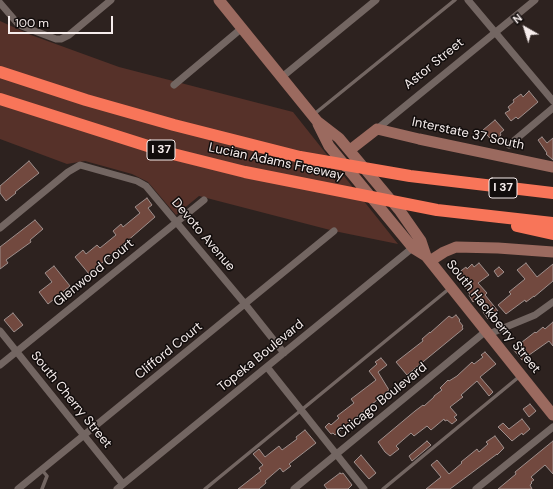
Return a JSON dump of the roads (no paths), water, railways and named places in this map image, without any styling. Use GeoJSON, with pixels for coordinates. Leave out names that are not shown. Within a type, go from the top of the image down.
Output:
{"type":"FeatureCollection","features":[{"type":"Feature","properties":{"kind":"highway","name":"Lucian Adams Freeway"},"geometry":{"type":"LineString","coordinates":[[0,72],[64,93],[166,123],[300,156],[410,176],[553,193]]}},
{"type":"Feature","properties":{"kind":"highway","name":"Lucian Adams Freeway"},"geometry":{"type":"LineString","coordinates":[[0,99],[173,154],[245,172],[437,210],[553,223]]}},
{"type":"Feature","properties":{"kind":"highway"},"geometry":{"type":"LineString","coordinates":[[453,182],[553,185]]}},
{"type":"Feature","properties":{"kind":"highway"},"geometry":{"type":"LineString","coordinates":[[462,213],[553,234]]}},
{"type":"Feature","properties":{"kind":"main road","name":"South Hackberry Street"},"geometry":{"type":"LineString","coordinates":[[219,0],[314,118],[329,146],[417,245],[553,415]]}},
{"type":"Feature","properties":{"kind":"main road","name":"South Hackberry Street"},"geometry":{"type":"LineString","coordinates":[[314,118],[339,138],[400,211],[417,245]]}},
{"type":"Feature","properties":{"kind":"main road","name":"Astor Street"},"geometry":{"type":"LineString","coordinates":[[350,150],[377,128]]}},
{"type":"Feature","properties":{"kind":"main road","name":"Interstate 37 South"},"geometry":{"type":"LineString","coordinates":[[377,128],[419,139],[553,167]]}},
{"type":"Feature","properties":{"kind":"main road"},"geometry":{"type":"LineString","coordinates":[[428,259],[456,247],[553,252]]}},
{"type":"Feature","properties":{"kind":"street"},"geometry":{"type":"LineString","coordinates":[[0,3],[19,25],[56,39],[61,39],[69,35],[111,0]]}},
{"type":"Feature","properties":{"kind":"street"},"geometry":{"type":"LineString","coordinates":[[282,77],[376,0]]}},
{"type":"Feature","properties":{"kind":"street"},"geometry":{"type":"LineString","coordinates":[[468,0],[553,101]]}},
{"type":"Feature","properties":{"kind":"street","name":"Astor Street"},"geometry":{"type":"LineString","coordinates":[[377,128],[535,0]]}},
{"type":"Feature","properties":{"kind":"street"},"geometry":{"type":"LineString","coordinates":[[174,85],[242,28]]}},
{"type":"Feature","properties":{"kind":"street"},"geometry":{"type":"LineString","coordinates":[[509,145],[553,108]]}},
{"type":"Feature","properties":{"kind":"street","name":"Devoto Avenue"},"geometry":{"type":"LineString","coordinates":[[0,228],[68,172],[80,165],[137,181],[146,186],[284,353]]}},
{"type":"Feature","properties":{"kind":"street","name":"Glenwood Court"},"geometry":{"type":"LineString","coordinates":[[0,365],[204,200]]}},
{"type":"Feature","properties":{"kind":"street","name":"Clifford Court"},"geometry":{"type":"LineString","coordinates":[[18,489],[334,231]]}},
{"type":"Feature","properties":{"kind":"street","name":"Topeka Boulevard"},"geometry":{"type":"LineString","coordinates":[[121,487],[417,245]]}},
{"type":"Feature","properties":{"kind":"street","name":"Chicago Boulevard"},"geometry":{"type":"LineString","coordinates":[[294,489],[487,333],[535,315],[553,302]]}},
{"type":"Feature","properties":{"kind":"street","name":"South Cherry Street"},"geometry":{"type":"LineString","coordinates":[[0,331],[84,435],[121,487]]}},
{"type":"Feature","properties":{"kind":"street"},"geometry":{"type":"LineString","coordinates":[[267,367],[364,489]]}},
{"type":"Feature","properties":{"kind":"street"},"geometry":{"type":"LineString","coordinates":[[476,489],[553,426]]}},
{"type":"Feature","properties":{"kind":"lane"},"geometry":{"type":"LineString","coordinates":[[314,118],[455,0]]}},
{"type":"Feature","properties":{"kind":"lane"},"geometry":{"type":"LineString","coordinates":[[204,489],[451,287]]}},
{"type":"Feature","properties":{"kind":"lane"},"geometry":{"type":"LineString","coordinates":[[383,489],[521,375]]}},
{"type":"Feature","properties":{"kind":"lane"},"geometry":{"type":"LineString","coordinates":[[42,470],[47,476],[42,489]]}}]}
